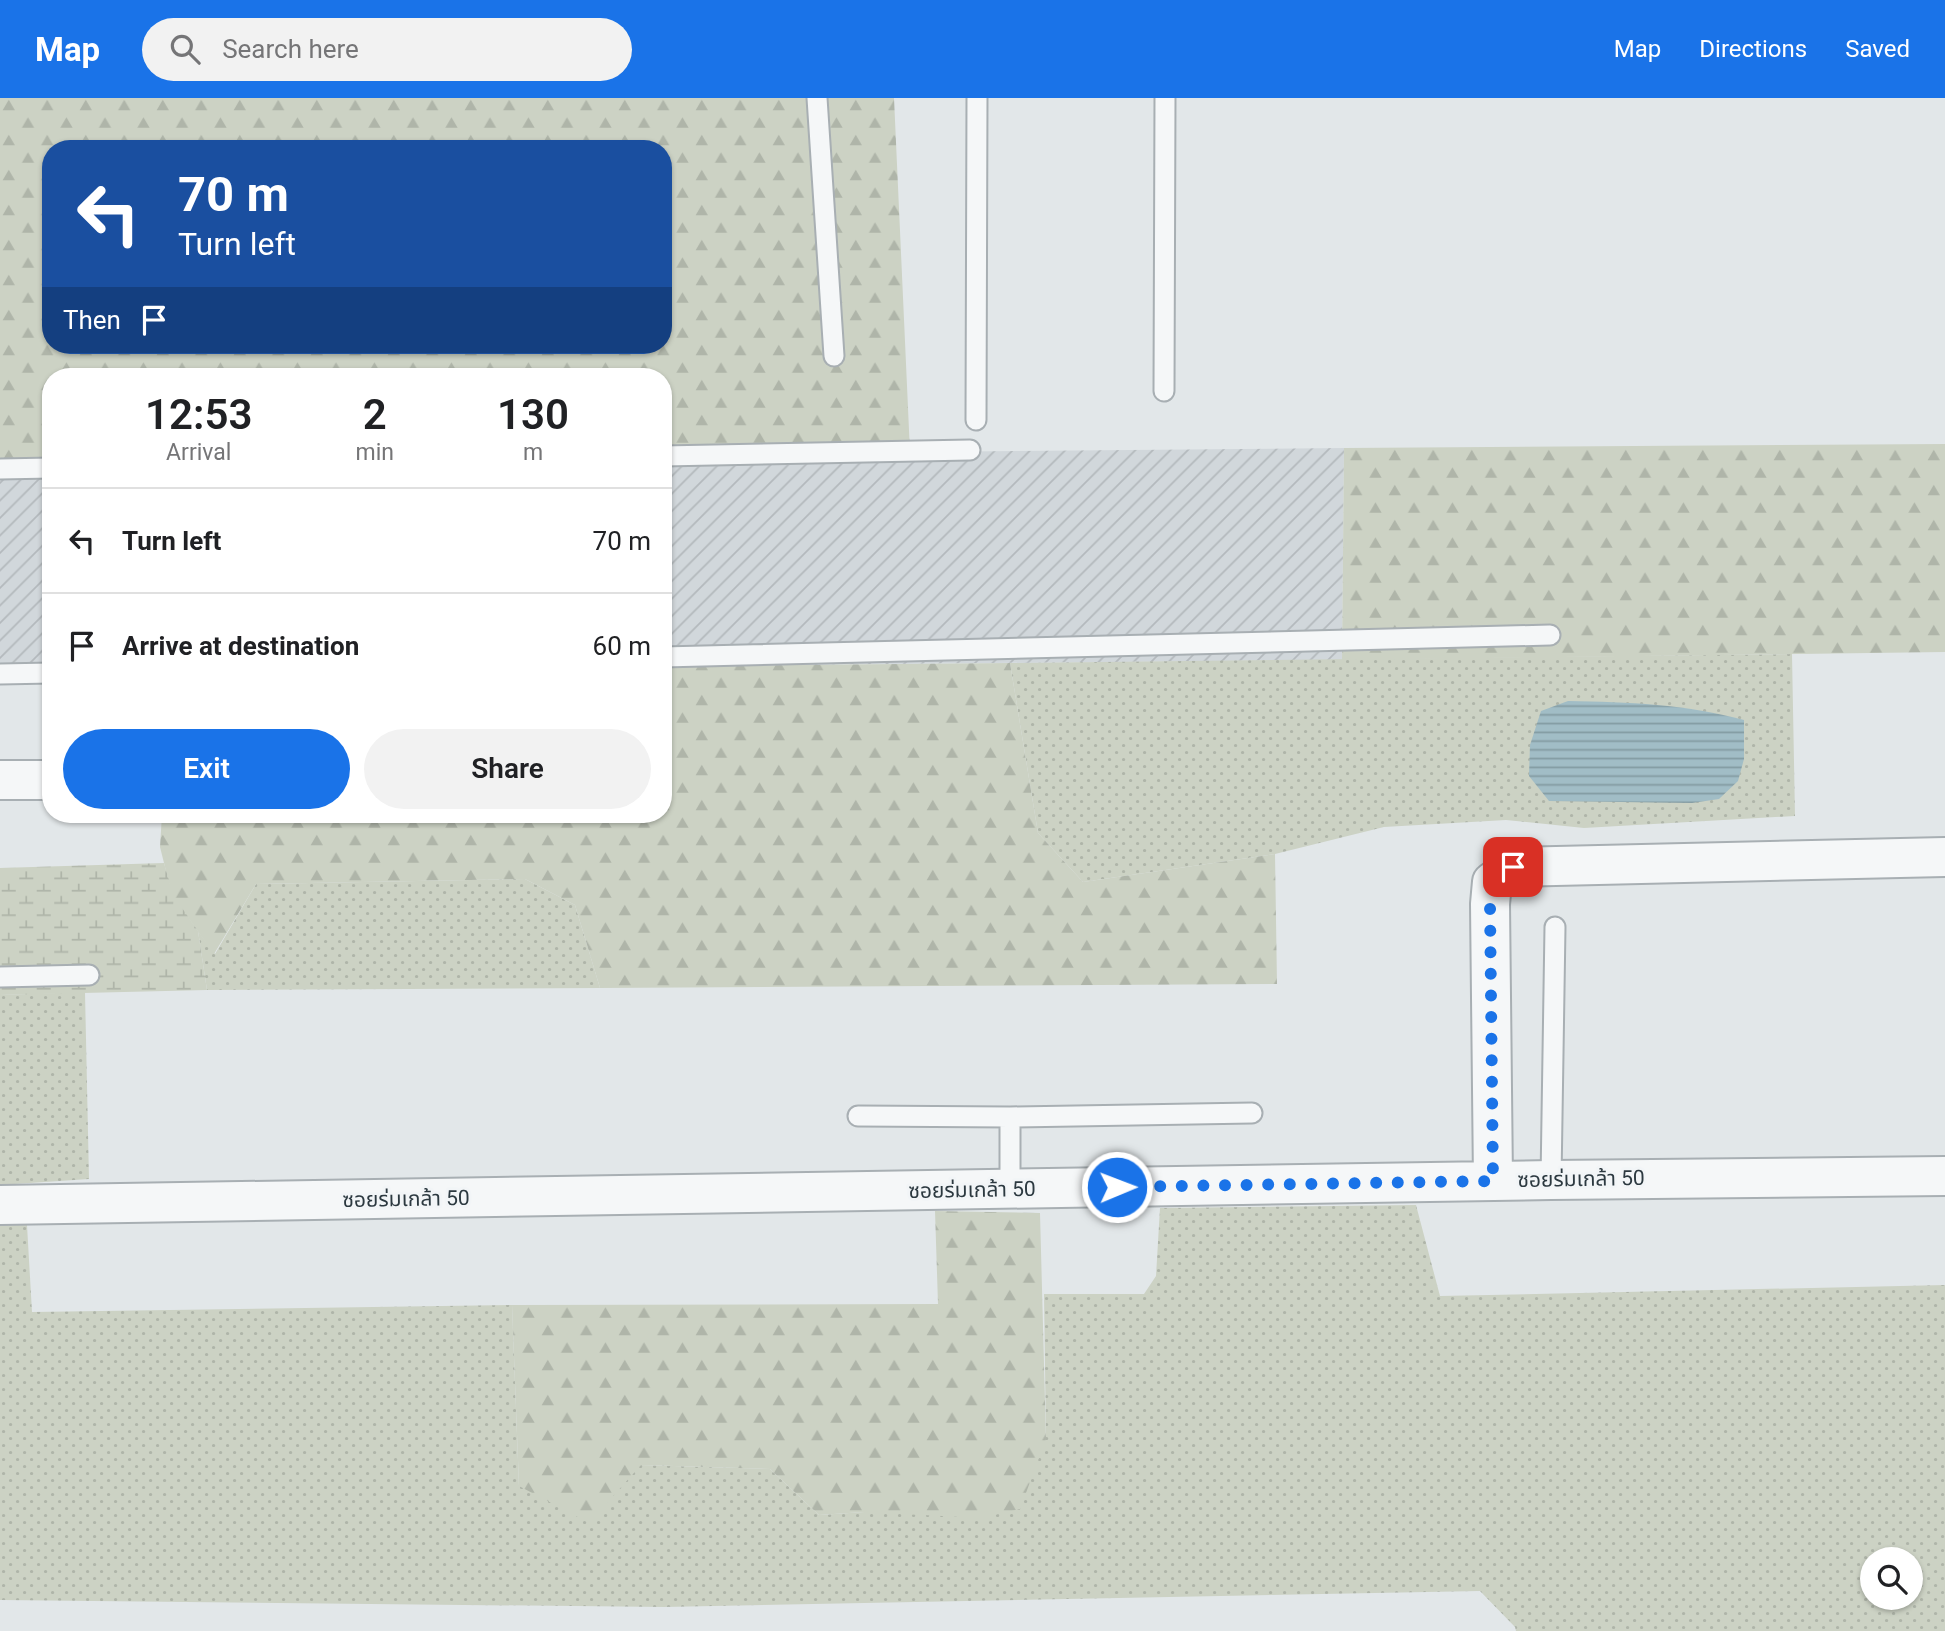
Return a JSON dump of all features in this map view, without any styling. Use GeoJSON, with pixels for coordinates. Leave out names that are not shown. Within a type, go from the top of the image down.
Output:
{"type":"FeatureCollection","features":[{"type":"Feature","properties":{"kind":"street"},"geometry":{"type":"LineString","coordinates":[[0,780],[42,780]]}},
{"type":"Feature","properties":{"kind":"street"},"geometry":{"type":"LineString","coordinates":[[1493,1181],[1492,882],[1513,867],[1945,857]]}},
{"type":"Feature","properties":{"kind":"street","name":"ซอยร่มเกล้า 50"},"geometry":{"type":"LineString","coordinates":[[0,1205],[1945,1175]]}},
{"type":"Feature","properties":{"kind":"lane"},"geometry":{"type":"LineString","coordinates":[[817,98],[834,356]]}},
{"type":"Feature","properties":{"kind":"lane"},"geometry":{"type":"LineString","coordinates":[[976,420],[977,98]]}},
{"type":"Feature","properties":{"kind":"lane"},"geometry":{"type":"LineString","coordinates":[[1164,391],[1166,98]]}},
{"type":"Feature","properties":{"kind":"lane"},"geometry":{"type":"LineString","coordinates":[[672,456],[970,450]]}},
{"type":"Feature","properties":{"kind":"lane"},"geometry":{"type":"LineString","coordinates":[[0,469],[42,468]]}},
{"type":"Feature","properties":{"kind":"lane"},"geometry":{"type":"LineString","coordinates":[[672,657],[1550,635]]}},
{"type":"Feature","properties":{"kind":"lane"},"geometry":{"type":"LineString","coordinates":[[0,674],[42,673]]}},
{"type":"Feature","properties":{"kind":"lane"},"geometry":{"type":"LineString","coordinates":[[1551,1180],[1555,928]]}},
{"type":"Feature","properties":{"kind":"lane"},"geometry":{"type":"LineString","coordinates":[[0,977],[89,975]]}},
{"type":"Feature","properties":{"kind":"lane"},"geometry":{"type":"LineString","coordinates":[[858,1116],[1010,1117],[1252,1113]]}},
{"type":"Feature","properties":{"kind":"lane"},"geometry":{"type":"LineString","coordinates":[[1010,1117],[1010,1189]]}},
{"type":"Feature","properties":{"kind":"shaded area"},"geometry":{"type":"Polygon","coordinates":[[[1344,448],[1342,660],[672,666],[672,466],[910,452],[1344,448]]]}},
{"type":"Feature","properties":{"kind":"shaded area"},"geometry":{"type":"Polygon","coordinates":[[[0,468],[42,468],[42,670],[0,671],[0,468]]]}},
{"type":"Feature","properties":{"kind":"green space"},"geometry":{"type":"Polygon","coordinates":[[[0,98],[894,98],[910,452],[672,466],[672,368],[42,368],[42,468],[0,468],[0,98]]]}},
{"type":"Feature","properties":{"kind":"green space"},"geometry":{"type":"Polygon","coordinates":[[[1945,444],[1945,652],[1342,660],[1344,448],[1945,444]]]}},
{"type":"Feature","properties":{"kind":"green space"},"geometry":{"type":"Polygon","coordinates":[[[1792,654],[1795,816],[1584,828],[1506,820],[1384,827],[1275,854],[1083,882],[1038,833],[1010,663],[1792,654]]]}},
{"type":"Feature","properties":{"kind":"green space"},"geometry":{"type":"Polygon","coordinates":[[[1010,663],[1038,833],[1083,882],[1275,854],[1277,984],[600,988],[575,905],[525,879],[256,884],[214,954],[172,895],[160,847],[161,823],[672,823],[672,666],[1010,663]]]}},
{"type":"Feature","properties":{"kind":"green space"},"geometry":{"type":"Polygon","coordinates":[[[164,863],[173,895],[198,931],[207,990],[0,995],[0,868],[164,863]]]}},
{"type":"Feature","properties":{"kind":"green space"},"geometry":{"type":"Polygon","coordinates":[[[525,879],[575,905],[600,988],[207,990],[198,931],[215,954],[256,884],[525,879]]]}},
{"type":"Feature","properties":{"kind":"green space"},"geometry":{"type":"Polygon","coordinates":[[[85,992],[89,1179],[0,1185],[0,995],[85,992]]]}},
{"type":"Feature","properties":{"kind":"green space"},"geometry":{"type":"Polygon","coordinates":[[[1416,1205],[1440,1296],[1945,1285],[1945,1631],[1516,1631],[1480,1591],[664,1607],[0,1600],[0,1224],[27,1225],[32,1312],[512,1305],[519,1486],[641,1465],[770,1469],[819,1515],[864,1512],[1046,1439],[1044,1294],[1144,1294],[1156,1276],[1160,1208],[1416,1205]]]}},
{"type":"Feature","properties":{"kind":"green space"},"geometry":{"type":"Polygon","coordinates":[[[935,1211],[1040,1213],[1046,1439],[1020,1509],[981,1518],[864,1512],[819,1515],[770,1469],[641,1465],[589,1523],[519,1486],[512,1305],[938,1304],[935,1211]]]}},
{"type":"Feature","properties":{"kind":"water"},"geometry":{"type":"Polygon","coordinates":[[[1568,701],[1657,705],[1700,710],[1744,720],[1744,759],[1738,781],[1719,799],[1692,803],[1549,801],[1529,776],[1530,745],[1541,711],[1568,701]]]}},
{"type":"Feature","properties":{"kind":"route"},"geometry":{"type":"LineString","coordinates":[[1117,1187],[1493,1181],[1490,904],[1492,882],[1513,867]]}}]}
